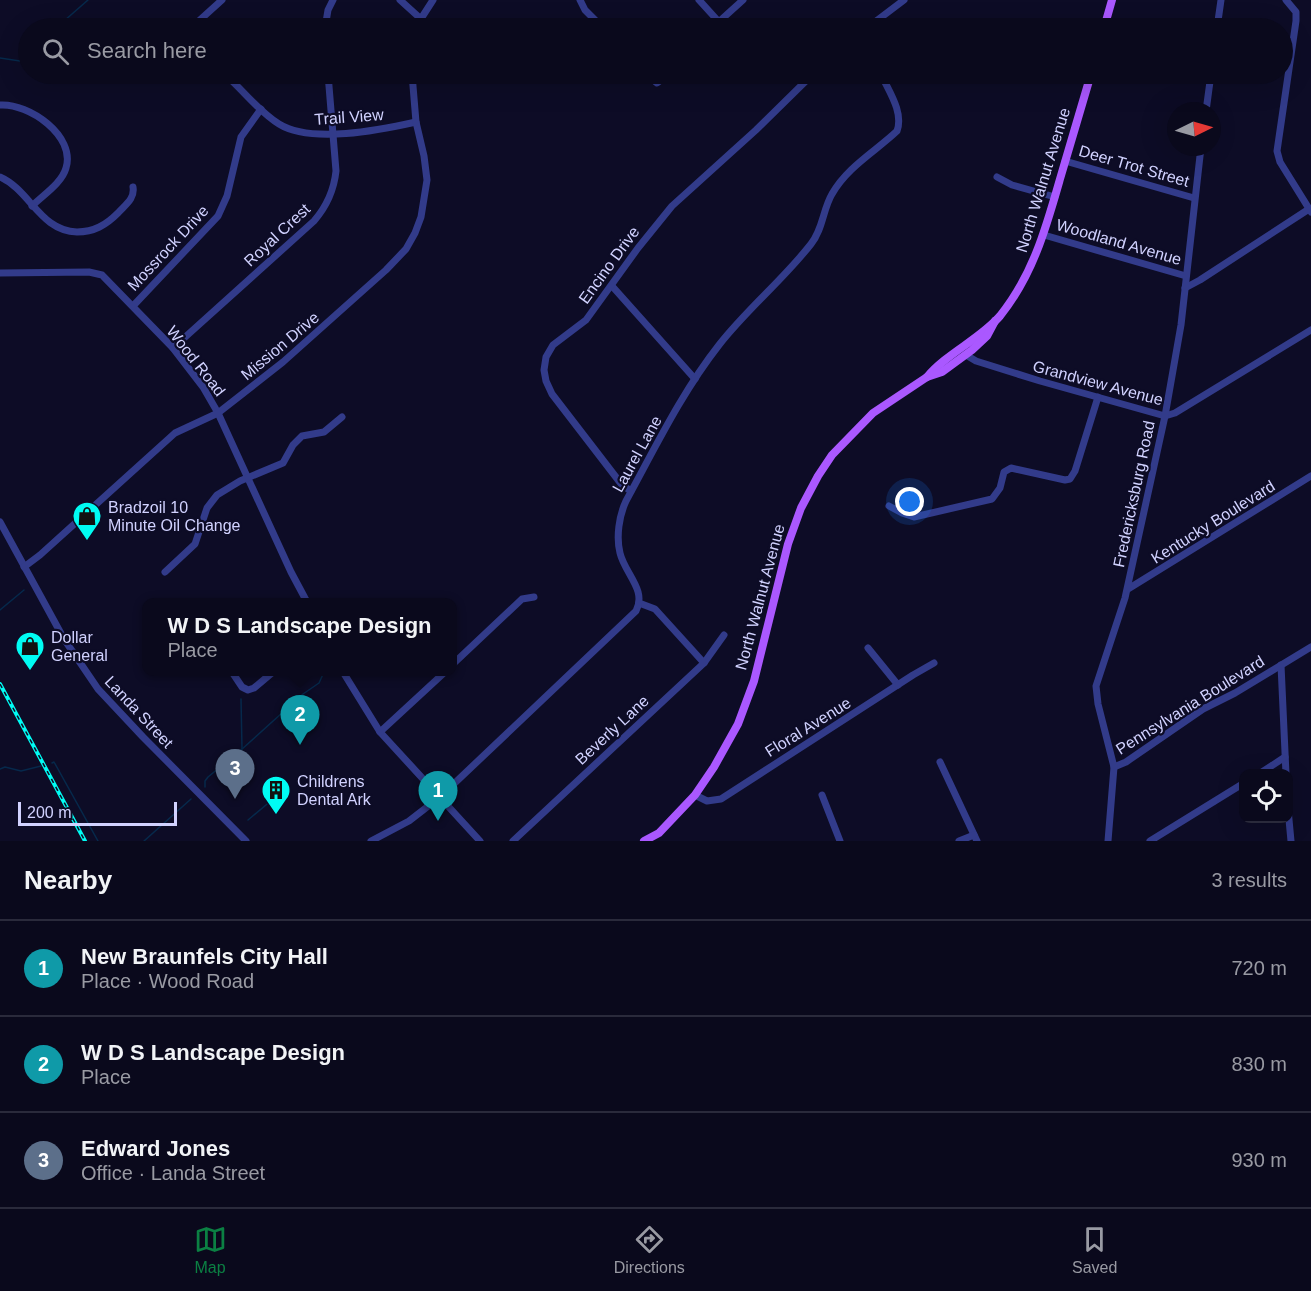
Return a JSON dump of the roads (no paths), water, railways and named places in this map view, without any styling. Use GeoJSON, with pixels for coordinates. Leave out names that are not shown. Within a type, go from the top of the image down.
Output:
{"type":"FeatureCollection","features":[{"type":"Feature","properties":{"kind":"main road"},"geometry":{"type":"LineString","coordinates":[[1107,18],[1112,0]]}},
{"type":"Feature","properties":{"kind":"main road","name":"North Walnut Avenue"},"geometry":{"type":"LineString","coordinates":[[927,377],[937,366],[994,321],[1029,272],[1044,235],[1088,84]]}},
{"type":"Feature","properties":{"kind":"main road","name":"North Walnut Avenue"},"geometry":{"type":"LineString","coordinates":[[644,841],[661,837],[695,795],[731,739],[744,710],[759,663],[788,544],[809,492],[832,455],[858,427],[885,404],[927,377],[942,372],[966,354],[987,336],[994,321]]}},
{"type":"Feature","properties":{"kind":"street"},"geometry":{"type":"LineString","coordinates":[[202,18],[222,0]]}},
{"type":"Feature","properties":{"kind":"street"},"geometry":{"type":"LineString","coordinates":[[327,18],[333,0]]}},
{"type":"Feature","properties":{"kind":"street"},"geometry":{"type":"LineString","coordinates":[[400,0],[420,18]]}},
{"type":"Feature","properties":{"kind":"street"},"geometry":{"type":"LineString","coordinates":[[422,18],[433,0]]}},
{"type":"Feature","properties":{"kind":"street"},"geometry":{"type":"LineString","coordinates":[[580,0],[593,18]]}},
{"type":"Feature","properties":{"kind":"street"},"geometry":{"type":"LineString","coordinates":[[699,0],[716,18]]}},
{"type":"Feature","properties":{"kind":"street"},"geometry":{"type":"LineString","coordinates":[[724,18],[743,0]]}},
{"type":"Feature","properties":{"kind":"street"},"geometry":{"type":"LineString","coordinates":[[1218,18],[1221,0]]}},
{"type":"Feature","properties":{"kind":"street"},"geometry":{"type":"LineString","coordinates":[[1286,0],[1296,12],[1293,46]]}},
{"type":"Feature","properties":{"kind":"street"},"geometry":{"type":"LineString","coordinates":[[879,18],[898,2]]}},
{"type":"Feature","properties":{"kind":"street","name":"Trail View"},"geometry":{"type":"LineString","coordinates":[[235,84],[273,120],[291,130],[312,134],[378,131],[416,122]]}},
{"type":"Feature","properties":{"kind":"street","name":"Royal Crest"},"geometry":{"type":"LineString","coordinates":[[172,348],[319,215],[328,202],[335,183],[336,158],[329,84]]}},
{"type":"Feature","properties":{"kind":"street","name":"Mission Drive"},"geometry":{"type":"LineString","coordinates":[[24,567],[175,434],[218,413],[283,362],[386,270],[406,249],[419,225],[427,188],[426,165],[416,122],[413,84]]}},
{"type":"Feature","properties":{"kind":"street","name":"Encino Drive"},"geometry":{"type":"LineString","coordinates":[[631,491],[622,485],[599,457],[552,394],[544,370],[548,351],[582,324],[672,206],[803,84]]}},
{"type":"Feature","properties":{"kind":"street","name":"Laurel Lane"},"geometry":{"type":"LineString","coordinates":[[639,603],[638,589],[624,565],[619,546],[621,514],[631,491],[695,379],[732,330],[811,244],[838,184],[897,131],[900,123],[898,114],[885,84]]}},
{"type":"Feature","properties":{"kind":"street"},"geometry":{"type":"LineString","coordinates":[[1207,102],[1210,84]]}},
{"type":"Feature","properties":{"kind":"street"},"geometry":{"type":"LineString","coordinates":[[1287,84],[1277,151],[1280,162],[1310,210]]}},
{"type":"Feature","properties":{"kind":"street"},"geometry":{"type":"LineString","coordinates":[[0,105],[17,106],[33,112],[66,146],[68,161],[64,174],[32,206]]}},
{"type":"Feature","properties":{"kind":"street","name":"Mossrock Drive"},"geometry":{"type":"LineString","coordinates":[[133,306],[218,216],[227,196],[241,137],[261,109]]}},
{"type":"Feature","properties":{"kind":"street","name":"Fredericksburg Road"},"geometry":{"type":"LineString","coordinates":[[1108,841],[1114,767],[1096,689],[1128,589],[1165,416],[1180,335],[1200,156]]}},
{"type":"Feature","properties":{"kind":"street","name":"Deer Trot Street"},"geometry":{"type":"LineString","coordinates":[[1065,161],[1194,198]]}},
{"type":"Feature","properties":{"kind":"street"},"geometry":{"type":"LineString","coordinates":[[0,177],[11,184],[54,226],[73,232],[91,231],[110,221],[131,198],[134,193],[133,187]]}},
{"type":"Feature","properties":{"kind":"street"},"geometry":{"type":"LineString","coordinates":[[997,177],[1012,185],[1055,197]]}},
{"type":"Feature","properties":{"kind":"street","name":"Woodland Avenue"},"geometry":{"type":"LineString","coordinates":[[1185,288],[1310,210]]}},
{"type":"Feature","properties":{"kind":"street","name":"Woodland Avenue"},"geometry":{"type":"LineString","coordinates":[[1044,235],[1186,276]]}},
{"type":"Feature","properties":{"kind":"street","name":"Wood Road"},"geometry":{"type":"LineString","coordinates":[[0,273],[93,272],[102,274],[109,280],[172,348],[203,387],[218,413],[305,598]]}},
{"type":"Feature","properties":{"kind":"street"},"geometry":{"type":"LineString","coordinates":[[612,286],[695,379]]}},
{"type":"Feature","properties":{"kind":"street","name":"Grandview Avenue"},"geometry":{"type":"LineString","coordinates":[[966,354],[976,361],[1165,416],[1175,413],[1311,330]]}},
{"type":"Feature","properties":{"kind":"street"},"geometry":{"type":"LineString","coordinates":[[890,506],[914,517],[992,499],[1000,488],[1004,472],[1011,468],[1065,480],[1070,479],[1075,471],[1098,397]]}},
{"type":"Feature","properties":{"kind":"street"},"geometry":{"type":"LineString","coordinates":[[165,572],[195,544],[210,502],[224,490],[240,481],[284,463],[293,445],[302,436],[324,432],[342,417]]}},
{"type":"Feature","properties":{"kind":"street","name":"Kentucky Boulevard"},"geometry":{"type":"LineString","coordinates":[[1128,589],[1311,476]]}},
{"type":"Feature","properties":{"kind":"street","name":"Landa Street"},"geometry":{"type":"LineString","coordinates":[[0,522],[64,639],[98,689],[246,841]]}},
{"type":"Feature","properties":{"kind":"street"},"geometry":{"type":"LineString","coordinates":[[457,660],[522,599],[534,597]]}},
{"type":"Feature","properties":{"kind":"street"},"geometry":{"type":"LineString","coordinates":[[371,841],[409,821],[440,797],[631,616],[639,603],[655,609],[704,663]]}},
{"type":"Feature","properties":{"kind":"street","name":"Beverly Lane"},"geometry":{"type":"LineString","coordinates":[[513,841],[704,663],[724,635]]}},
{"type":"Feature","properties":{"kind":"street","name":"Pennsylvania Boulevard"},"geometry":{"type":"LineString","coordinates":[[1114,767],[1126,762],[1203,709],[1235,693],[1311,647]]}},
{"type":"Feature","properties":{"kind":"street"},"geometry":{"type":"LineString","coordinates":[[868,648],[898,686]]}},
{"type":"Feature","properties":{"kind":"street","name":"Floral Avenue"},"geometry":{"type":"LineString","coordinates":[[695,795],[707,801],[721,799],[934,663]]}},
{"type":"Feature","properties":{"kind":"street"},"geometry":{"type":"LineString","coordinates":[[1281,665],[1286,769]]}},
{"type":"Feature","properties":{"kind":"street"},"geometry":{"type":"LineString","coordinates":[[235,676],[248,690],[268,676]]}},
{"type":"Feature","properties":{"kind":"street"},"geometry":{"type":"LineString","coordinates":[[346,676],[381,732],[480,841]]}},
{"type":"Feature","properties":{"kind":"street"},"geometry":{"type":"LineString","coordinates":[[381,732],[441,676]]}},
{"type":"Feature","properties":{"kind":"street"},"geometry":{"type":"LineString","coordinates":[[1266,769],[1285,757]]}},
{"type":"Feature","properties":{"kind":"street"},"geometry":{"type":"LineString","coordinates":[[940,762],[975,838],[959,841]]}},
{"type":"Feature","properties":{"kind":"street"},"geometry":{"type":"LineString","coordinates":[[1150,841],[1239,786]]}},
{"type":"Feature","properties":{"kind":"street"},"geometry":{"type":"LineString","coordinates":[[822,795],[840,841]]}},
{"type":"Feature","properties":{"kind":"street"},"geometry":{"type":"LineString","coordinates":[[1289,823],[1291,841]]}},
{"type":"Feature","properties":{"kind":"waterway"},"geometry":{"type":"LineString","coordinates":[[67,18],[88,0]]}},
{"type":"Feature","properties":{"kind":"waterway"},"geometry":{"type":"LineString","coordinates":[[0,58],[18,61]]}},
{"type":"Feature","properties":{"kind":"waterway"},"geometry":{"type":"LineString","coordinates":[[0,610],[24,590]]}},
{"type":"Feature","properties":{"kind":"waterway"},"geometry":{"type":"LineString","coordinates":[[241,750],[303,694],[319,683],[322,676]]}},
{"type":"Feature","properties":{"kind":"waterway"},"geometry":{"type":"LineString","coordinates":[[205,787],[208,777],[242,749],[241,699]]}},
{"type":"Feature","properties":{"kind":"waterway"},"geometry":{"type":"LineString","coordinates":[[52,763],[54,762],[98,841]]}},
{"type":"Feature","properties":{"kind":"waterway"},"geometry":{"type":"LineString","coordinates":[[0,769],[5,767],[21,771],[41,766]]}},
{"type":"Feature","properties":{"kind":"waterway"},"geometry":{"type":"LineString","coordinates":[[248,820],[278,795]]}},
{"type":"Feature","properties":{"kind":"waterway"},"geometry":{"type":"LineString","coordinates":[[144,841],[191,799]]}},
{"type":"Feature","properties":{"kind":"railway"},"geometry":{"type":"LineString","coordinates":[[0,684],[85,841]]}},
{"type":"Feature","properties":{"kind":"place","name":"Bradzoil 10 Minute Oil Change"},"geometry":{"type":"Point","coordinates":[87,542]}},
{"type":"Feature","properties":{"kind":"place","name":"Dollar General"},"geometry":{"type":"Point","coordinates":[30,672]}},
{"type":"Feature","properties":{"kind":"place","name":"W D S Landscape Design"},"geometry":{"type":"Point","coordinates":[300,745]}},
{"type":"Feature","properties":{"kind":"place","name":"Edward Jones"},"geometry":{"type":"Point","coordinates":[235,799]}},
{"type":"Feature","properties":{"kind":"place","name":"Childrens Dental Ark"},"geometry":{"type":"Point","coordinates":[276,816]}},
{"type":"Feature","properties":{"kind":"place","name":"New Braunfels City Hall"},"geometry":{"type":"Point","coordinates":[438,821]}}]}
